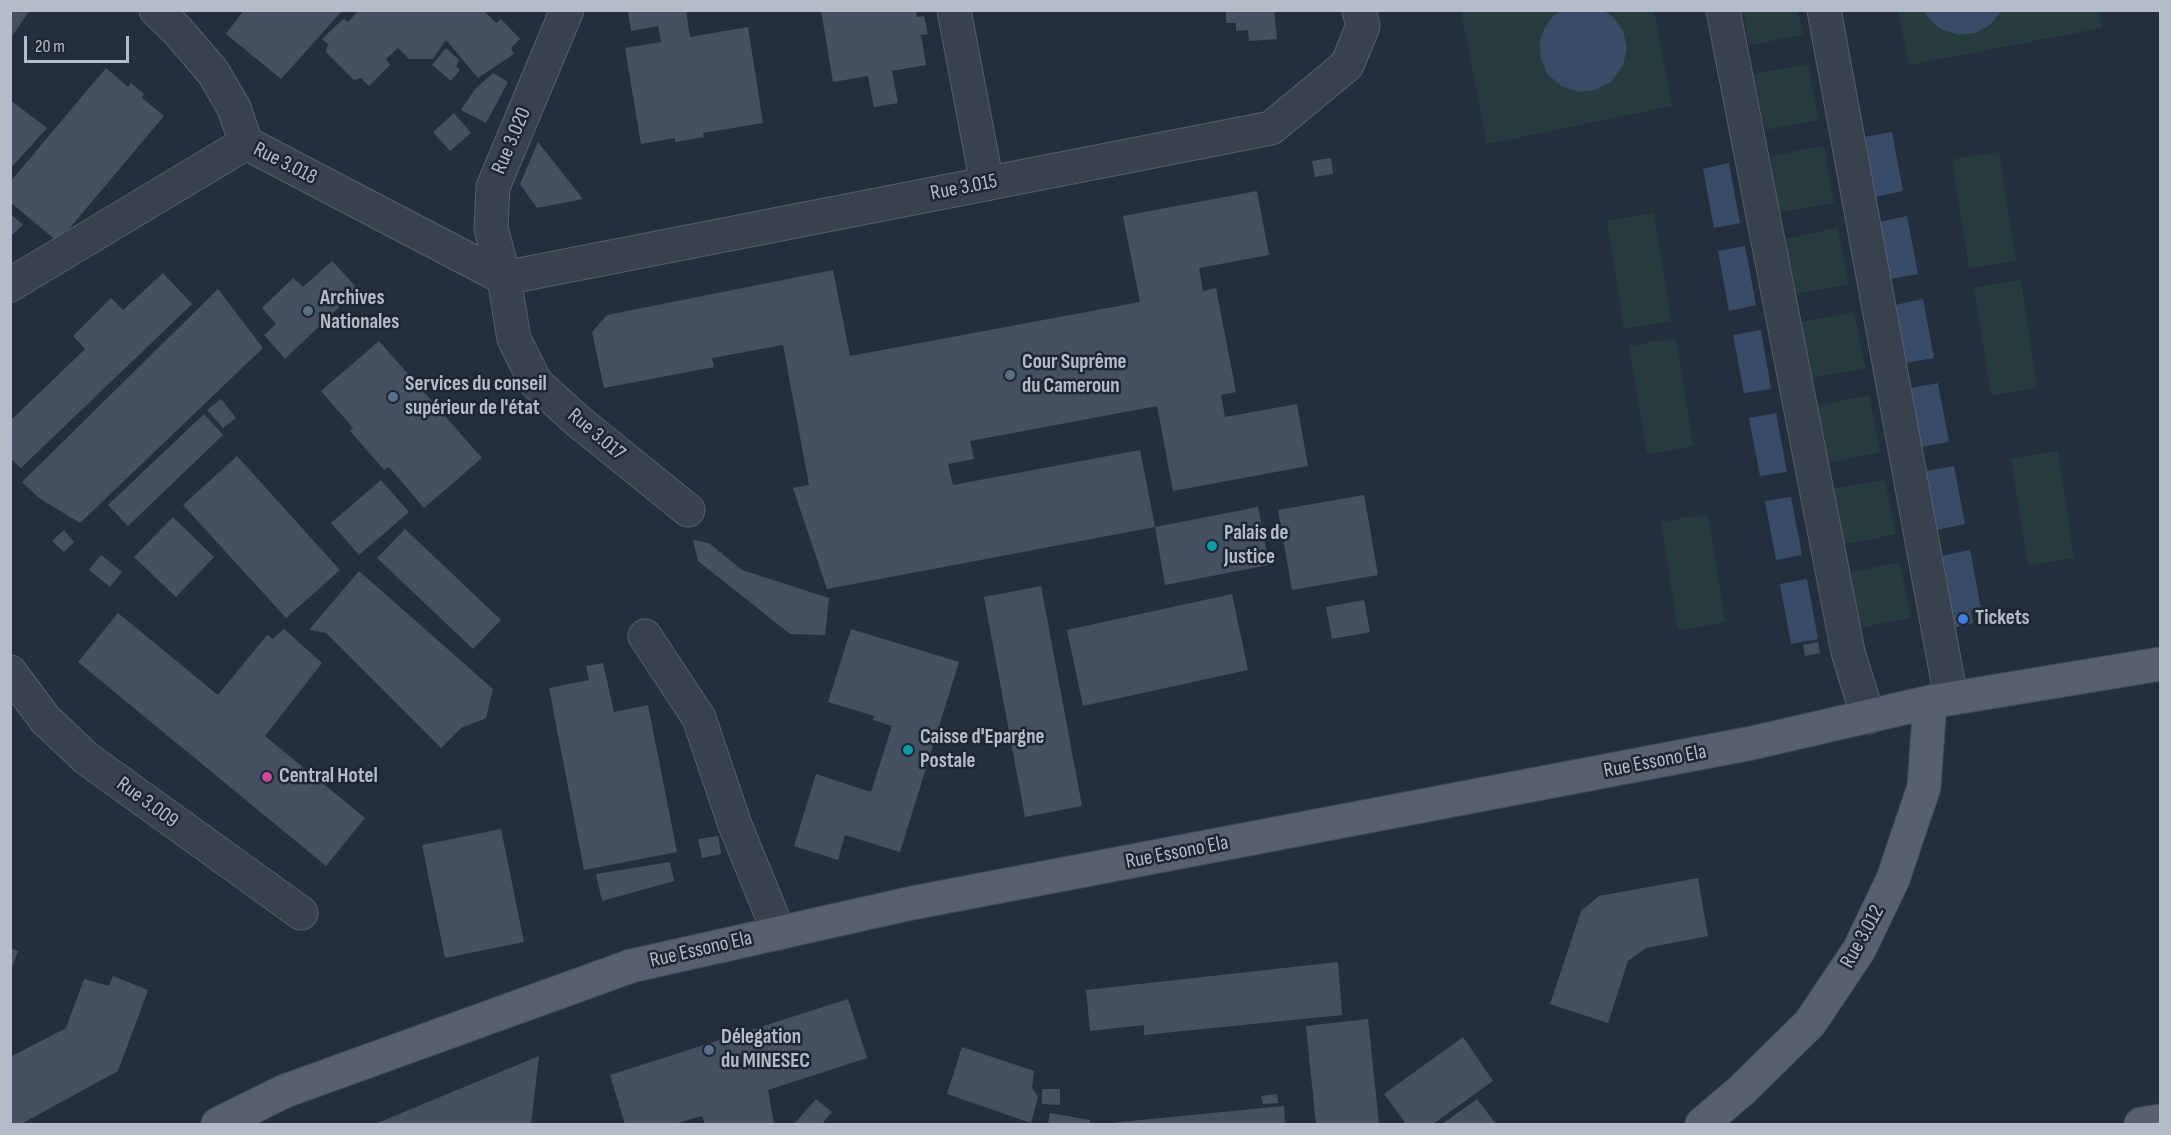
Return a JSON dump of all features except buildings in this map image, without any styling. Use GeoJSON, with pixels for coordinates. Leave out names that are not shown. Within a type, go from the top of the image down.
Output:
{"type":"FeatureCollection","features":[{"type":"Feature","properties":{"kind":"main road","name":"Rue Essono Ela"},"geometry":{"type":"LineString","coordinates":[[218,1125],[285,1091],[632,966],[912,903],[1752,743],[1941,700],[2160,664]]}},
{"type":"Feature","properties":{"kind":"main road","name":"Rue 3.012"},"geometry":{"type":"LineString","coordinates":[[1702,1125],[1743,1089],[1810,1023],[1859,950],[1893,879],[1924,787],[1941,700]]}},
{"type":"Feature","properties":{"kind":"main road"},"geometry":{"type":"LineString","coordinates":[[2141,1125],[2160,1120]]}},
{"type":"Feature","properties":{"kind":"street"},"geometry":{"type":"LineString","coordinates":[[156,10],[177,30],[213,72],[234,108],[246,143]]}},
{"type":"Feature","properties":{"kind":"street","name":"Rue 3.020"},"geometry":{"type":"LineString","coordinates":[[504,278],[491,228],[493,187],[567,10]]}},
{"type":"Feature","properties":{"kind":"street"},"geometry":{"type":"LineString","coordinates":[[954,10],[987,184]]}},
{"type":"Feature","properties":{"kind":"street","name":"Rue 3.015"},"geometry":{"type":"LineString","coordinates":[[504,278],[1271,128],[1347,65],[1363,26],[1359,10]]}},
{"type":"Feature","properties":{"kind":"street"},"geometry":{"type":"LineString","coordinates":[[1723,10],[1848,652],[1868,717]]}},
{"type":"Feature","properties":{"kind":"street"},"geometry":{"type":"LineString","coordinates":[[1824,10],[1941,700]]}},
{"type":"Feature","properties":{"kind":"street","name":"Rue 3.018"},"geometry":{"type":"LineString","coordinates":[[10,285],[246,143],[504,278]]}},
{"type":"Feature","properties":{"kind":"street","name":"Rue 3.017"},"geometry":{"type":"LineString","coordinates":[[504,278],[514,339],[536,383],[578,421],[688,510]]}},
{"type":"Feature","properties":{"kind":"street"},"geometry":{"type":"LineString","coordinates":[[645,636],[699,718],[735,825],[779,933]]}},
{"type":"Feature","properties":{"kind":"street","name":"Rue 3.009"},"geometry":{"type":"LineString","coordinates":[[10,672],[45,719],[86,758],[301,913]]}},
{"type":"Feature","properties":{"kind":"green space"},"geometry":{"type":"Polygon","coordinates":[[[1461,11],[1654,11],[1672,106],[1487,144],[1461,11]]]}},
{"type":"Feature","properties":{"kind":"green space"},"geometry":{"type":"Polygon","coordinates":[[[1743,11],[1798,11],[1803,35],[1749,45],[1743,11]]]}},
{"type":"Feature","properties":{"kind":"green space"},"geometry":{"type":"Polygon","coordinates":[[[1898,11],[2099,11],[2102,28],[1909,65],[1898,11]]]}},
{"type":"Feature","properties":{"kind":"green space"},"geometry":{"type":"Polygon","coordinates":[[[1808,64],[1818,120],[1765,130],[1754,74],[1808,64]]]}},
{"type":"Feature","properties":{"kind":"green space"},"geometry":{"type":"Polygon","coordinates":[[[1824,146],[1834,203],[1780,212],[1770,156],[1824,146]]]}},
{"type":"Feature","properties":{"kind":"green space"},"geometry":{"type":"Polygon","coordinates":[[[1999,152],[2016,261],[1969,268],[1952,160],[1999,152]]]}},
{"type":"Feature","properties":{"kind":"green space"},"geometry":{"type":"Polygon","coordinates":[[[1654,213],[1671,321],[1624,329],[1607,221],[1654,213]]]}},
{"type":"Feature","properties":{"kind":"green space"},"geometry":{"type":"Polygon","coordinates":[[[1838,228],[1849,284],[1795,294],[1785,239],[1838,228]]]}},
{"type":"Feature","properties":{"kind":"green space"},"geometry":{"type":"Polygon","coordinates":[[[2021,280],[2037,388],[1991,395],[1974,288],[2021,280]]]}},
{"type":"Feature","properties":{"kind":"green space"},"geometry":{"type":"Polygon","coordinates":[[[1854,312],[1865,368],[1811,378],[1801,322],[1854,312]]]}},
{"type":"Feature","properties":{"kind":"green space"},"geometry":{"type":"Polygon","coordinates":[[[1676,338],[1693,446],[1647,454],[1629,346],[1676,338]]]}},
{"type":"Feature","properties":{"kind":"green space"},"geometry":{"type":"Polygon","coordinates":[[[1869,395],[1880,452],[1827,463],[1816,406],[1869,395]]]}},
{"type":"Feature","properties":{"kind":"green space"},"geometry":{"type":"Polygon","coordinates":[[[2058,451],[2074,558],[2028,566],[2011,458],[2058,451]]]}},
{"type":"Feature","properties":{"kind":"green space"},"geometry":{"type":"Polygon","coordinates":[[[1885,480],[1896,534],[1842,545],[1832,489],[1885,480]]]}},
{"type":"Feature","properties":{"kind":"green space"},"geometry":{"type":"Polygon","coordinates":[[[1708,514],[1725,622],[1678,630],[1661,522],[1708,514]]]}},
{"type":"Feature","properties":{"kind":"green space"},"geometry":{"type":"Polygon","coordinates":[[[1900,562],[1911,618],[1858,628],[1847,573],[1900,562]]]}},
{"type":"Feature","properties":{"kind":"water"},"geometry":{"type":"Polygon","coordinates":[[[1562,10],[1604,11],[1613,17],[1623,31],[1627,48],[1623,65],[1611,82],[1595,90],[1578,92],[1562,86],[1548,75],[1541,59],[1540,42],[1542,33],[1551,18],[1562,10]]]}},
{"type":"Feature","properties":{"kind":"water"},"geometry":{"type":"Polygon","coordinates":[[[1924,11],[2002,11],[1990,25],[1975,33],[1958,35],[1941,29],[1928,18],[1924,11]]]}},
{"type":"Feature","properties":{"kind":"water"},"geometry":{"type":"Polygon","coordinates":[[[1892,132],[1903,191],[1875,197],[1864,137],[1892,132]]]}},
{"type":"Feature","properties":{"kind":"water"},"geometry":{"type":"Polygon","coordinates":[[[1729,163],[1740,223],[1714,228],[1703,169],[1729,163]]]}},
{"type":"Feature","properties":{"kind":"water"},"geometry":{"type":"Polygon","coordinates":[[[1907,216],[1918,274],[1890,279],[1880,222],[1907,216]]]}},
{"type":"Feature","properties":{"kind":"water"},"geometry":{"type":"Polygon","coordinates":[[[1745,246],[1756,305],[1729,311],[1718,251],[1745,246]]]}},
{"type":"Feature","properties":{"kind":"water"},"geometry":{"type":"Polygon","coordinates":[[[1923,299],[1934,358],[1906,363],[1895,305],[1923,299]]]}},
{"type":"Feature","properties":{"kind":"water"},"geometry":{"type":"Polygon","coordinates":[[[1761,330],[1771,389],[1744,393],[1733,335],[1761,330]]]}},
{"type":"Feature","properties":{"kind":"water"},"geometry":{"type":"Polygon","coordinates":[[[1938,383],[1949,442],[1921,447],[1910,388],[1938,383]]]}},
{"type":"Feature","properties":{"kind":"water"},"geometry":{"type":"Polygon","coordinates":[[[1776,413],[1787,472],[1760,476],[1749,418],[1776,413]]]}},
{"type":"Feature","properties":{"kind":"water"},"geometry":{"type":"Polygon","coordinates":[[[1954,466],[1965,524],[1937,530],[1926,471],[1954,466]]]}},
{"type":"Feature","properties":{"kind":"water"},"geometry":{"type":"Polygon","coordinates":[[[1791,497],[1802,555],[1776,560],[1765,501],[1791,497]]]}},
{"type":"Feature","properties":{"kind":"water"},"geometry":{"type":"Polygon","coordinates":[[[1970,550],[1981,609],[1952,614],[1941,556],[1970,550]]]}},
{"type":"Feature","properties":{"kind":"water"},"geometry":{"type":"Polygon","coordinates":[[[1807,579],[1818,639],[1791,644],[1780,584],[1807,579]]]}},
{"type":"Feature","properties":{"kind":"place","name":"Archives Nationales"},"geometry":{"type":"Point","coordinates":[308,311]}},
{"type":"Feature","properties":{"kind":"place","name":"Cour Suprême du Cameroun"},"geometry":{"type":"Point","coordinates":[1010,375]}},
{"type":"Feature","properties":{"kind":"place","name":"Services du conseil supérieur de l'état"},"geometry":{"type":"Point","coordinates":[393,397]}},
{"type":"Feature","properties":{"kind":"place","name":"Palais de Justice"},"geometry":{"type":"Point","coordinates":[1212,546]}},
{"type":"Feature","properties":{"kind":"place","name":"Tickets"},"geometry":{"type":"Point","coordinates":[1963,619]}},
{"type":"Feature","properties":{"kind":"place","name":"Caisse d'Epargne Postale"},"geometry":{"type":"Point","coordinates":[908,750]}},
{"type":"Feature","properties":{"kind":"place","name":"Central Hotel"},"geometry":{"type":"Point","coordinates":[267,777]}},
{"type":"Feature","properties":{"kind":"place","name":"Délegation du MINESEC"},"geometry":{"type":"Point","coordinates":[709,1050]}}]}
